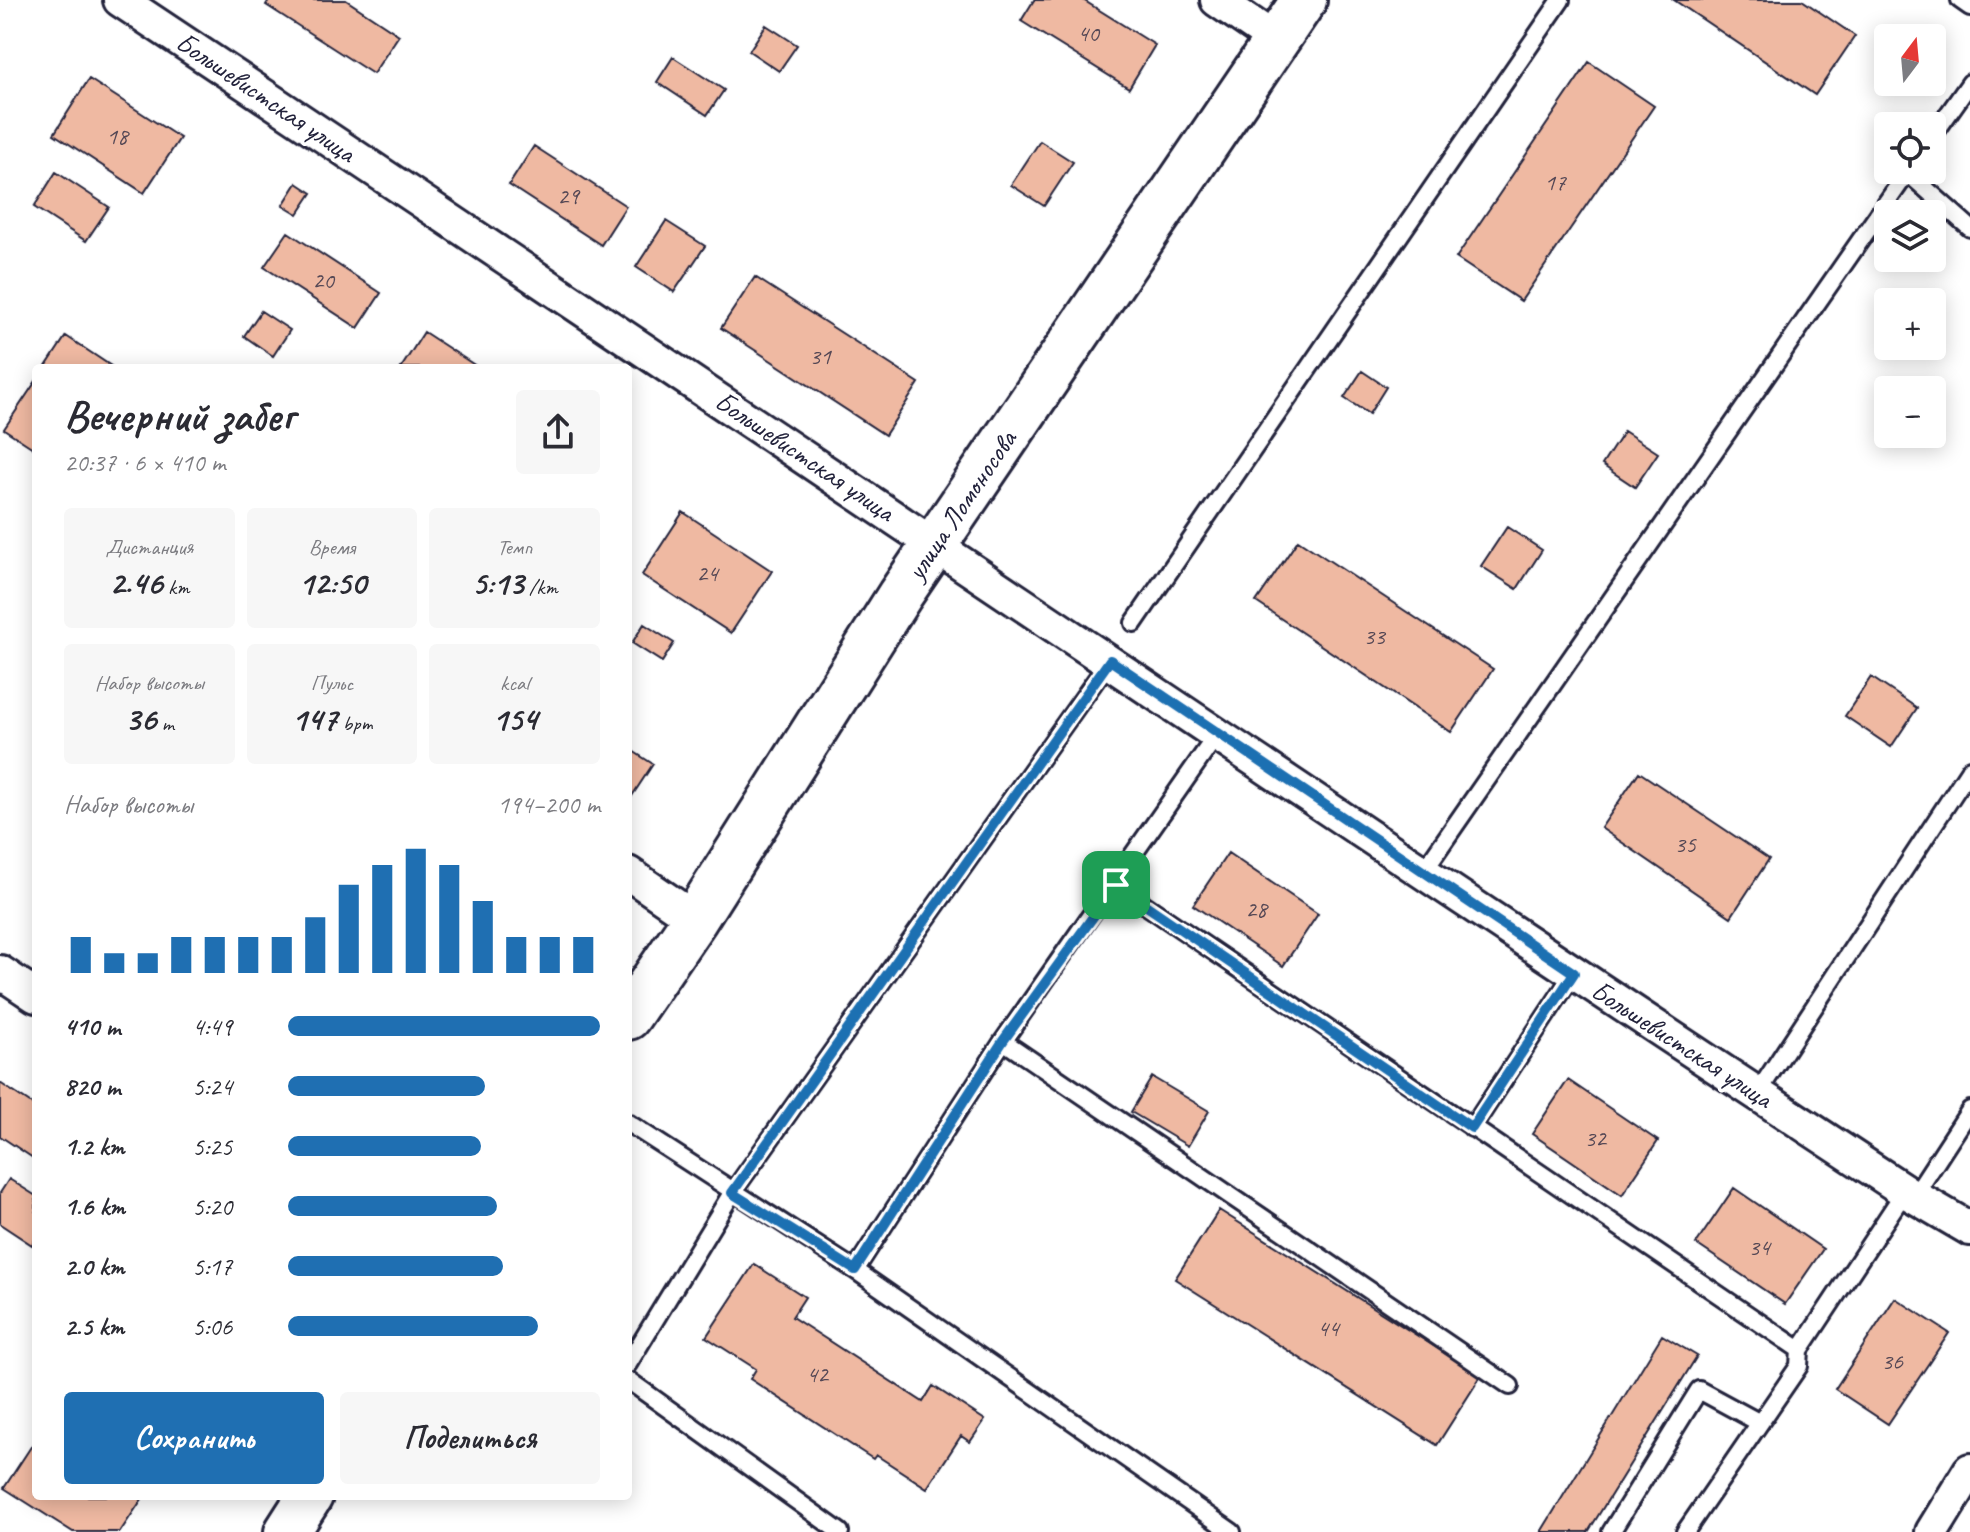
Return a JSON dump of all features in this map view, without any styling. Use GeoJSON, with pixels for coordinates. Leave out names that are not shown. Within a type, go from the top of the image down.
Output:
{"type":"FeatureCollection","features":[{"type":"Feature","properties":{"kind":"main road","name":"улица Ломоносова"},"geometry":{"type":"LineString","coordinates":[[632,1011],[695,919],[936,543],[1304,0]]}},
{"type":"Feature","properties":{"kind":"main road"},"geometry":{"type":"LineString","coordinates":[[287,1532],[307,1500]]}},
{"type":"Feature","properties":{"kind":"street","name":"Большевистская улица"},"geometry":{"type":"LineString","coordinates":[[120,0],[936,543],[1422,873],[1910,1194],[1970,1229]]}},
{"type":"Feature","properties":{"kind":"street"},"geometry":{"type":"LineString","coordinates":[[1217,0],[1277,41]]}},
{"type":"Feature","properties":{"kind":"street"},"geometry":{"type":"LineString","coordinates":[[632,876],[695,919]]}},
{"type":"Feature","properties":{"kind":"street"},"geometry":{"type":"LineString","coordinates":[[0,972],[32,993]]}},
{"type":"Feature","properties":{"kind":"street"},"geometry":{"type":"LineString","coordinates":[[1932,1532],[1960,1508],[1970,1470]]}},
{"type":"Feature","properties":{"kind":"lane"},"geometry":{"type":"LineString","coordinates":[[1134,623],[1561,0]]}},
{"type":"Feature","properties":{"kind":"lane"},"geometry":{"type":"LineString","coordinates":[[1960,0],[1970,7]]}},
{"type":"Feature","properties":{"kind":"lane"},"geometry":{"type":"LineString","coordinates":[[1946,117],[1970,83]]}},
{"type":"Feature","properties":{"kind":"lane"},"geometry":{"type":"LineString","coordinates":[[1422,873],[1899,184]]}},
{"type":"Feature","properties":{"kind":"lane"},"geometry":{"type":"LineString","coordinates":[[1922,184],[1970,228]]}},
{"type":"Feature","properties":{"kind":"lane"},"geometry":{"type":"LineString","coordinates":[[632,1357],[732,1193],[1110,660]]}},
{"type":"Feature","properties":{"kind":"lane"},"geometry":{"type":"LineString","coordinates":[[855,1270],[1003,1041],[1116,885],[1218,733]]}},
{"type":"Feature","properties":{"kind":"lane"},"geometry":{"type":"LineString","coordinates":[[1757,1094],[1970,769]]}},
{"type":"Feature","properties":{"kind":"lane"},"geometry":{"type":"LineString","coordinates":[[1116,885],[1800,1350]]}},
{"type":"Feature","properties":{"kind":"lane"},"geometry":{"type":"LineString","coordinates":[[1472,1128],[1574,973]]}},
{"type":"Feature","properties":{"kind":"lane"},"geometry":{"type":"LineString","coordinates":[[1003,1041],[1510,1386]]}},
{"type":"Feature","properties":{"kind":"lane"},"geometry":{"type":"LineString","coordinates":[[1685,1532],[1799,1366],[1800,1350],[1970,1110]]}},
{"type":"Feature","properties":{"kind":"lane"},"geometry":{"type":"LineString","coordinates":[[632,1126],[855,1270],[1232,1532]]}},
{"type":"Feature","properties":{"kind":"lane"},"geometry":{"type":"LineString","coordinates":[[632,1383],[840,1532]]}},
{"type":"Feature","properties":{"kind":"lane"},"geometry":{"type":"LineString","coordinates":[[1611,1532],[1699,1390],[1760,1423]]}},
{"type":"Feature","properties":{"kind":"building"},"geometry":{"type":"Polygon","coordinates":[[[269,0],[346,0],[399,35],[373,74],[266,5],[269,0]]]}},
{"type":"Feature","properties":{"kind":"building"},"geometry":{"type":"Polygon","coordinates":[[[1034,0],[1083,0],[1155,45],[1129,88],[1021,21],[1034,0]]]}},
{"type":"Feature","properties":{"kind":"building"},"geometry":{"type":"Polygon","coordinates":[[[1674,0],[1802,0],[1855,36],[1815,95],[1674,0]]]}},
{"type":"Feature","properties":{"kind":"building"},"geometry":{"type":"Polygon","coordinates":[[[766,25],[797,45],[779,71],[749,51],[766,25]]]}},
{"type":"Feature","properties":{"kind":"building"},"geometry":{"type":"Polygon","coordinates":[[[673,57],[724,90],[707,115],[657,82],[673,57]]]}},
{"type":"Feature","properties":{"kind":"building"},"geometry":{"type":"Polygon","coordinates":[[[1589,62],[1654,106],[1521,301],[1456,258],[1589,62]]]}},
{"type":"Feature","properties":{"kind":"building"},"geometry":{"type":"Polygon","coordinates":[[[89,79],[180,138],[144,193],[54,134],[89,79]]]}},
{"type":"Feature","properties":{"kind":"building"},"geometry":{"type":"Polygon","coordinates":[[[1040,141],[1073,162],[1044,206],[1011,185],[1040,141]]]}},
{"type":"Feature","properties":{"kind":"building"},"geometry":{"type":"Polygon","coordinates":[[[534,146],[626,206],[601,245],[509,185],[534,146]]]}},
{"type":"Feature","properties":{"kind":"building"},"geometry":{"type":"Polygon","coordinates":[[[56,172],[109,207],[86,241],[34,207],[56,172]]]}},
{"type":"Feature","properties":{"kind":"building"},"geometry":{"type":"Polygon","coordinates":[[[297,183],[312,193],[298,214],[283,205],[297,183]]]}},
{"type":"Feature","properties":{"kind":"building"},"geometry":{"type":"Polygon","coordinates":[[[666,221],[705,246],[674,292],[636,267],[666,221]]]}},
{"type":"Feature","properties":{"kind":"building"},"geometry":{"type":"Polygon","coordinates":[[[288,232],[381,293],[358,328],[264,267],[288,232]]]}},
{"type":"Feature","properties":{"kind":"building"},"geometry":{"type":"Polygon","coordinates":[[[755,277],[919,383],[885,435],[721,328],[755,277]]]}},
{"type":"Feature","properties":{"kind":"building"},"geometry":{"type":"Polygon","coordinates":[[[261,311],[290,330],[273,356],[244,336],[261,311]]]}},
{"type":"Feature","properties":{"kind":"building"},"geometry":{"type":"Polygon","coordinates":[[[424,332],[473,364],[404,364],[424,332]]]}},
{"type":"Feature","properties":{"kind":"building"},"geometry":{"type":"Polygon","coordinates":[[[66,336],[108,364],[48,364],[66,336]]]}},
{"type":"Feature","properties":{"kind":"building"},"geometry":{"type":"Polygon","coordinates":[[[1362,371],[1386,387],[1369,414],[1344,398],[1362,371]]]}},
{"type":"Feature","properties":{"kind":"building"},"geometry":{"type":"Polygon","coordinates":[[[32,387],[32,447],[4,429],[32,387]]]}},
{"type":"Feature","properties":{"kind":"building"},"geometry":{"type":"Polygon","coordinates":[[[1624,431],[1658,453],[1635,487],[1602,465],[1624,431]]]}},
{"type":"Feature","properties":{"kind":"building"},"geometry":{"type":"Polygon","coordinates":[[[683,512],[772,571],[731,633],[642,575],[683,512]]]}},
{"type":"Feature","properties":{"kind":"building"},"geometry":{"type":"Polygon","coordinates":[[[1507,527],[1542,550],[1517,589],[1481,566],[1507,527]]]}},
{"type":"Feature","properties":{"kind":"building"},"geometry":{"type":"Polygon","coordinates":[[[1298,540],[1493,669],[1451,732],[1256,602],[1298,540]]]}},
{"type":"Feature","properties":{"kind":"building"},"geometry":{"type":"Polygon","coordinates":[[[644,624],[674,643],[662,662],[632,643],[644,624]]]}},
{"type":"Feature","properties":{"kind":"building"},"geometry":{"type":"Polygon","coordinates":[[[1871,677],[1917,708],[1891,747],[1845,716],[1871,677]]]}},
{"type":"Feature","properties":{"kind":"building"},"geometry":{"type":"Polygon","coordinates":[[[632,751],[653,764],[632,796],[632,751]]]}},
{"type":"Feature","properties":{"kind":"building"},"geometry":{"type":"Polygon","coordinates":[[[1639,772],[1769,859],[1731,917],[1601,828],[1639,772]]]}},
{"type":"Feature","properties":{"kind":"building"},"geometry":{"type":"Polygon","coordinates":[[[1228,853],[1318,914],[1283,966],[1193,905],[1228,853]]]}},
{"type":"Feature","properties":{"kind":"building"},"geometry":{"type":"Polygon","coordinates":[[[1152,1077],[1209,1111],[1188,1146],[1131,1112],[1152,1077]]]}},
{"type":"Feature","properties":{"kind":"building"},"geometry":{"type":"Polygon","coordinates":[[[1568,1080],[1658,1141],[1622,1195],[1532,1134],[1568,1080]]]}},
{"type":"Feature","properties":{"kind":"building"},"geometry":{"type":"Polygon","coordinates":[[[0,1083],[32,1104],[32,1157],[0,1136],[0,1083]]]}},
{"type":"Feature","properties":{"kind":"building"},"geometry":{"type":"Polygon","coordinates":[[[9,1179],[32,1193],[32,1245],[0,1224],[0,1193],[9,1179]]]}},
{"type":"Feature","properties":{"kind":"building"},"geometry":{"type":"Polygon","coordinates":[[[1734,1188],[1823,1249],[1785,1304],[1696,1244],[1734,1188]]]}},
{"type":"Feature","properties":{"kind":"building"},"geometry":{"type":"Polygon","coordinates":[[[1219,1210],[1481,1376],[1437,1445],[1175,1279],[1219,1210]]]}},
{"type":"Feature","properties":{"kind":"building"},"geometry":{"type":"Polygon","coordinates":[[[754,1264],[805,1297],[792,1317],[923,1402],[933,1386],[985,1420],[970,1442],[961,1436],[927,1488],[876,1455],[873,1459],[750,1379],[756,1369],[706,1337],[754,1264]]]}},
{"type":"Feature","properties":{"kind":"building"},"geometry":{"type":"Polygon","coordinates":[[[1895,1298],[1949,1333],[1888,1424],[1835,1389],[1895,1298]]]}},
{"type":"Feature","properties":{"kind":"building"},"geometry":{"type":"Polygon","coordinates":[[[1662,1335],[1697,1356],[1588,1532],[1541,1532],[1662,1335]]]}},
{"type":"Feature","properties":{"kind":"building"},"geometry":{"type":"Polygon","coordinates":[[[32,1445],[32,1500],[141,1500],[120,1532],[73,1532],[4,1488],[32,1445]]]}},
{"type":"Feature","properties":{"kind":"route"},"geometry":{"type":"LineString","coordinates":[[1110,660],[1574,973],[1472,1128],[1116,885],[1003,1041],[855,1270],[732,1193],[1110,660]]}}]}
